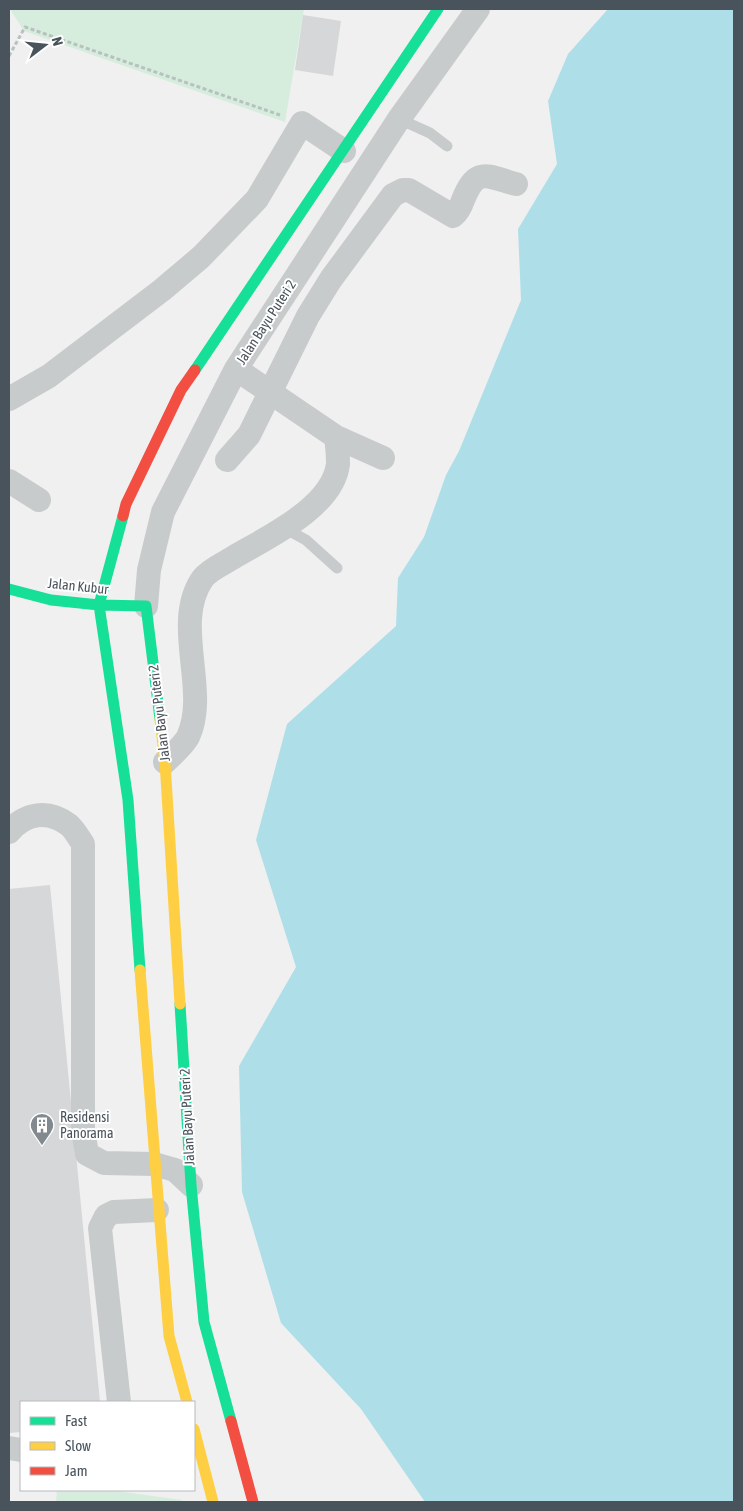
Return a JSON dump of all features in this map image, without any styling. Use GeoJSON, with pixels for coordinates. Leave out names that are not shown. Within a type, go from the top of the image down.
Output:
{"type":"FeatureCollection","features":[{"type":"Feature","properties":{"kind":"street"},"geometry":{"type":"LineString","coordinates":[[187,1401],[169,1336],[157,1210],[128,800],[99,605],[126,504],[181,390],[438,9]]}},
{"type":"Feature","properties":{"kind":"street","name":"Jalan Bayu Puteri 2"},"geometry":{"type":"LineString","coordinates":[[253,1502],[204,1322],[191,1185],[165,762],[146,606],[149,570],[163,512],[236,369],[399,118],[478,9]]}},
{"type":"Feature","properties":{"kind":"street"},"geometry":{"type":"LineString","coordinates":[[9,399],[49,376],[162,290],[201,257],[256,199],[302,123],[344,151]]}},
{"type":"Feature","properties":{"kind":"street"},"geometry":{"type":"LineString","coordinates":[[227,460],[249,435],[308,316],[331,279],[393,196],[403,190],[409,190],[448,216],[453,216],[470,184],[476,178],[487,176],[516,184]]}},
{"type":"Feature","properties":{"kind":"street"},"geometry":{"type":"LineString","coordinates":[[236,369],[336,437],[383,458]]}},
{"type":"Feature","properties":{"kind":"street"},"geometry":{"type":"LineString","coordinates":[[165,762],[187,738],[195,712],[190,642],[193,594],[205,576],[284,528],[311,508],[331,483],[338,464],[336,437]]}},
{"type":"Feature","properties":{"kind":"street"},"geometry":{"type":"LineString","coordinates":[[9,480],[40,500]]}},
{"type":"Feature","properties":{"kind":"street","name":"Jalan Kubur"},"geometry":{"type":"LineString","coordinates":[[9,589],[51,600],[99,605],[146,606]]}},
{"type":"Feature","properties":{"kind":"street"},"geometry":{"type":"LineString","coordinates":[[9,832],[17,822],[33,814],[52,816],[70,825],[82,844],[83,1130],[87,1154],[104,1163],[154,1164],[175,1170],[191,1185]]}},
{"type":"Feature","properties":{"kind":"street"},"geometry":{"type":"LineString","coordinates":[[119,1401],[100,1228],[106,1216],[114,1212],[157,1210]]}},
{"type":"Feature","properties":{"kind":"street"},"geometry":{"type":"LineString","coordinates":[[195,1433],[213,1502]]}},
{"type":"Feature","properties":{"kind":"lane"},"geometry":{"type":"LineString","coordinates":[[399,118],[430,133],[447,146]]}},
{"type":"Feature","properties":{"kind":"lane"},"geometry":{"type":"LineString","coordinates":[[284,528],[306,540],[337,568]]}},
{"type":"Feature","properties":{"kind":"path"},"geometry":{"type":"LineString","coordinates":[[9,56],[25,28],[302,123]]}},
{"type":"Feature","properties":{"kind":"green space"},"geometry":{"type":"Polygon","coordinates":[[[10,9],[304,9],[285,122],[24,31],[10,9]]]}},
{"type":"Feature","properties":{"kind":"green space"},"geometry":{"type":"Polygon","coordinates":[[[57,1491],[116,1491],[182,1500],[182,1502],[56,1502],[57,1491]]]}},
{"type":"Feature","properties":{"kind":"water"},"geometry":{"type":"Polygon","coordinates":[[[608,9],[734,9],[734,1502],[425,1502],[361,1409],[281,1323],[242,1192],[239,1066],[296,967],[256,840],[287,724],[396,626],[398,578],[424,537],[446,475],[459,451],[521,300],[518,229],[557,164],[548,101],[568,54],[608,9]]]}},
{"type":"Feature","properties":{"kind":"building"},"geometry":{"type":"Polygon","coordinates":[[[303,15],[341,21],[333,76],[295,70],[303,15]]]}},
{"type":"Feature","properties":{"kind":"building","name":"Residensi Panorama"},"geometry":{"type":"Polygon","coordinates":[[[50,885],[100,1401],[20,1401],[20,1432],[10,1433],[9,889],[50,885]]]}},
{"type":"Feature","properties":{"kind":"traffic: fast"},"geometry":{"type":"LineString","coordinates":[[195,370],[438,9]]}},
{"type":"Feature","properties":{"kind":"traffic: fast"},"geometry":{"type":"LineString","coordinates":[[123,516],[99,605],[128,800],[140,970]]}},
{"type":"Feature","properties":{"kind":"traffic: fast"},"geometry":{"type":"LineString","coordinates":[[9,589],[51,600],[99,605],[146,606],[160,719]]}},
{"type":"Feature","properties":{"kind":"traffic: fast"},"geometry":{"type":"LineString","coordinates":[[180,1004],[191,1185],[204,1322],[231,1421]]}},
{"type":"Feature","properties":{"kind":"traffic: slow"},"geometry":{"type":"LineString","coordinates":[[160,719],[165,762],[180,1004]]}},
{"type":"Feature","properties":{"kind":"traffic: slow"},"geometry":{"type":"LineString","coordinates":[[140,970],[169,1336],[187,1401]]}},
{"type":"Feature","properties":{"kind":"traffic: slow"},"geometry":{"type":"LineString","coordinates":[[195,1433],[213,1502]]}},
{"type":"Feature","properties":{"kind":"traffic: jam"},"geometry":{"type":"LineString","coordinates":[[123,516],[126,504],[181,390],[195,370]]}},
{"type":"Feature","properties":{"kind":"traffic: jam"},"geometry":{"type":"LineString","coordinates":[[231,1421],[253,1502]]}},
{"type":"Feature","properties":{"kind":"place","name":"Residensi Panorama"},"geometry":{"type":"Point","coordinates":[42,1146]}}]}
